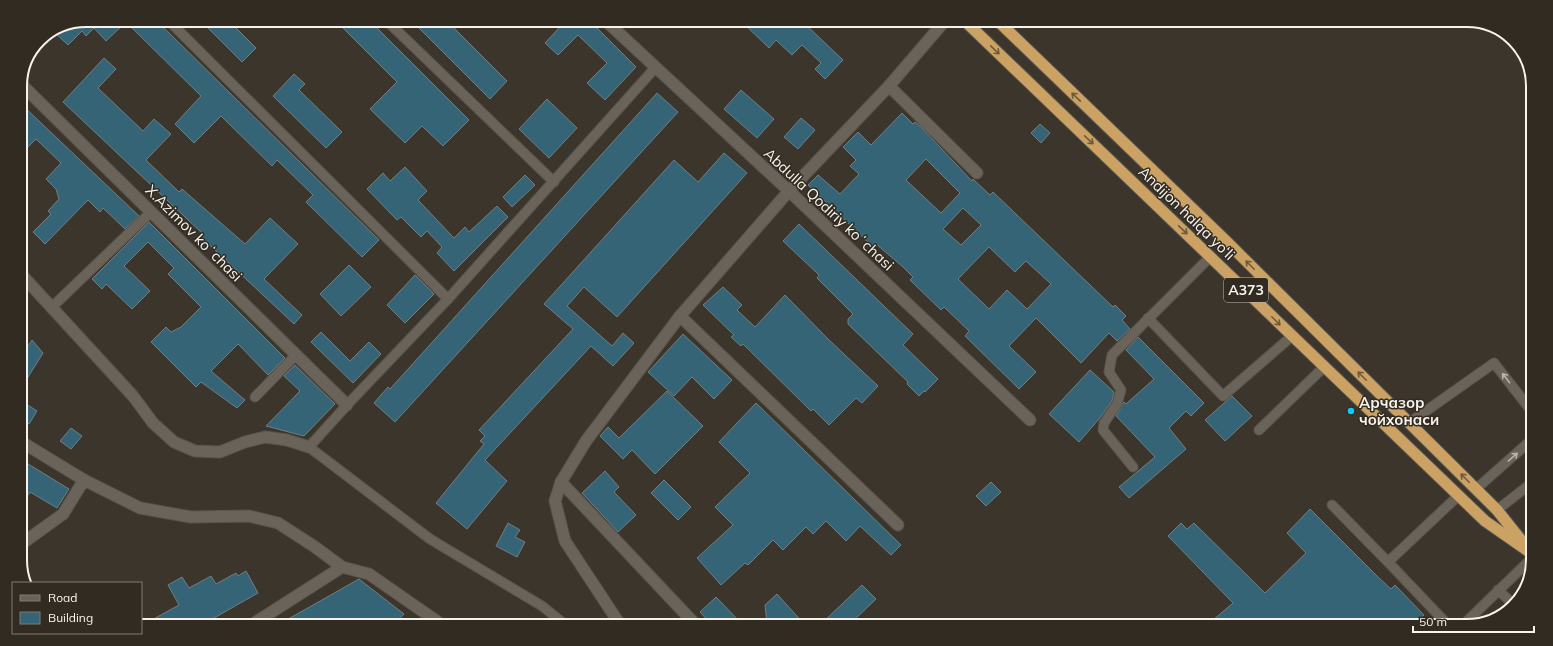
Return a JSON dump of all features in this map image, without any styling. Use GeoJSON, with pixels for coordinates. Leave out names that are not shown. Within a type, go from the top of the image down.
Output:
{"type":"FeatureCollection","features":[{"type":"Feature","properties":{"kind":"highway","name":"Andijon halqa yo‘li"},"geometry":{"type":"LineString","coordinates":[[971,27],[1211,256],[1458,496],[1485,520],[1526,550]]}},
{"type":"Feature","properties":{"kind":"highway","name":"Andijon halqa yo‘li"},"geometry":{"type":"LineString","coordinates":[[1004,27],[1226,241],[1476,489],[1497,510],[1526,546]]}},
{"type":"Feature","properties":{"kind":"street","name":"Abdulla Qodiriy koʻchasi"},"geometry":{"type":"LineString","coordinates":[[612,27],[789,191],[1030,420]]}},
{"type":"Feature","properties":{"kind":"street"},"geometry":{"type":"LineString","coordinates":[[616,619],[565,542],[555,501],[561,482],[586,441],[680,316],[789,191],[889,86],[940,27]]}},
{"type":"Feature","properties":{"kind":"street"},"geometry":{"type":"LineString","coordinates":[[889,86],[976,173]]}},
{"type":"Feature","properties":{"kind":"street","name":"X.Azimov koʻchasi"},"geometry":{"type":"LineString","coordinates":[[27,90],[347,405]]}},
{"type":"Feature","properties":{"kind":"street"},"geometry":{"type":"LineString","coordinates":[[27,280],[133,396],[153,423],[174,442],[195,451],[220,452],[245,442],[265,437],[287,440],[309,447]]}},
{"type":"Feature","properties":{"kind":"street"},"geometry":{"type":"LineString","coordinates":[[680,316],[898,526]]}},
{"type":"Feature","properties":{"kind":"street"},"geometry":{"type":"LineString","coordinates":[[27,445],[84,480],[140,508],[191,517],[249,516],[278,523],[342,567],[369,574],[432,619]]}},
{"type":"Feature","properties":{"kind":"street"},"geometry":{"type":"LineString","coordinates":[[27,540],[63,514],[84,480]]}},
{"type":"Feature","properties":{"kind":"street"},"geometry":{"type":"LineString","coordinates":[[561,482],[690,619]]}},
{"type":"Feature","properties":{"kind":"street"},"geometry":{"type":"LineString","coordinates":[[261,619],[342,567]]}},
{"type":"Feature","properties":{"kind":"lane"},"geometry":{"type":"LineString","coordinates":[[175,27],[448,299]]}},
{"type":"Feature","properties":{"kind":"lane"},"geometry":{"type":"LineString","coordinates":[[393,27],[554,182]]}},
{"type":"Feature","properties":{"kind":"lane"},"geometry":{"type":"LineString","coordinates":[[558,619],[542,606],[430,539],[309,447],[448,299],[655,68]]}},
{"type":"Feature","properties":{"kind":"lane"},"geometry":{"type":"LineString","coordinates":[[52,307],[151,212]]}},
{"type":"Feature","properties":{"kind":"lane"},"geometry":{"type":"LineString","coordinates":[[1133,467],[1104,430],[1104,423],[1117,404],[1121,390],[1109,372],[1112,355],[1211,256]]}},
{"type":"Feature","properties":{"kind":"lane"},"geometry":{"type":"LineString","coordinates":[[1148,318],[1223,396],[1292,336]]}},
{"type":"Feature","properties":{"kind":"lane"},"geometry":{"type":"LineString","coordinates":[[255,397],[296,355]]}},
{"type":"Feature","properties":{"kind":"lane"},"geometry":{"type":"LineString","coordinates":[[1409,423],[1494,363],[1526,404]]}},
{"type":"Feature","properties":{"kind":"lane"},"geometry":{"type":"LineString","coordinates":[[1259,430],[1324,367]]}},
{"type":"Feature","properties":{"kind":"lane"},"geometry":{"type":"LineString","coordinates":[[1476,489],[1526,445]]}},
{"type":"Feature","properties":{"kind":"lane"},"geometry":{"type":"LineString","coordinates":[[1497,510],[1526,486]]}},
{"type":"Feature","properties":{"kind":"lane"},"geometry":{"type":"LineString","coordinates":[[1388,562],[1458,496]]}},
{"type":"Feature","properties":{"kind":"lane"},"geometry":{"type":"LineString","coordinates":[[1332,505],[1442,619]]}},
{"type":"Feature","properties":{"kind":"lane"},"geometry":{"type":"LineString","coordinates":[[1469,619],[1526,564]]}},
{"type":"Feature","properties":{"kind":"lane"},"geometry":{"type":"LineString","coordinates":[[1498,590],[1509,601]]}},
{"type":"Feature","properties":{"kind":"building"},"geometry":{"type":"Polygon","coordinates":[[[121,27],[106,41],[94,28],[86,36],[82,31],[68,45],[57,35],[75,28],[121,27]]]}},
{"type":"Feature","properties":{"kind":"building"},"geometry":{"type":"Polygon","coordinates":[[[131,27],[163,27],[379,240],[362,257],[306,202],[313,195],[277,160],[272,166],[221,116],[194,143],[175,124],[201,96],[131,27]]]}},
{"type":"Feature","properties":{"kind":"building"},"geometry":{"type":"Polygon","coordinates":[[[207,27],[235,27],[256,48],[242,62],[207,27]]]}},
{"type":"Feature","properties":{"kind":"building"},"geometry":{"type":"Polygon","coordinates":[[[342,27],[376,27],[469,120],[443,146],[422,126],[405,143],[370,109],[397,82],[342,27]]]}},
{"type":"Feature","properties":{"kind":"building"},"geometry":{"type":"Polygon","coordinates":[[[418,27],[453,27],[507,81],[490,99],[418,27]]]}},
{"type":"Feature","properties":{"kind":"building"},"geometry":{"type":"Polygon","coordinates":[[[558,27],[596,27],[636,67],[605,100],[587,83],[607,63],[578,35],[558,55],[545,43],[559,28],[558,27]]]}},
{"type":"Feature","properties":{"kind":"building"},"geometry":{"type":"Polygon","coordinates":[[[747,27],[808,27],[843,60],[825,79],[815,69],[821,63],[802,45],[792,55],[776,40],[769,48],[747,27]]]}},
{"type":"Feature","properties":{"kind":"building"},"geometry":{"type":"Polygon","coordinates":[[[104,58],[116,69],[98,88],[143,131],[154,119],[171,134],[146,160],[179,192],[182,189],[245,244],[270,218],[298,244],[264,279],[302,315],[294,324],[201,237],[203,234],[63,102],[104,58]]]}},
{"type":"Feature","properties":{"kind":"building"},"geometry":{"type":"Polygon","coordinates":[[[294,74],[305,84],[299,90],[342,132],[326,148],[273,96],[294,74]]]}},
{"type":"Feature","properties":{"kind":"building"},"geometry":{"type":"Polygon","coordinates":[[[741,90],[774,119],[757,138],[724,109],[741,90]]]}},
{"type":"Feature","properties":{"kind":"building"},"geometry":{"type":"Polygon","coordinates":[[[657,93],[678,112],[395,422],[374,403],[388,387],[390,389],[657,93]]]}},
{"type":"Feature","properties":{"kind":"building"},"geometry":{"type":"Polygon","coordinates":[[[547,99],[577,128],[549,158],[519,129],[547,99]]]}},
{"type":"Feature","properties":{"kind":"building"},"geometry":{"type":"Polygon","coordinates":[[[27,110],[139,216],[125,229],[103,208],[100,212],[88,200],[45,244],[33,232],[51,214],[48,211],[59,199],[56,189],[46,179],[61,163],[36,139],[27,148],[27,110]]]}},
{"type":"Feature","properties":{"kind":"building"},"geometry":{"type":"Polygon","coordinates":[[[902,113],[913,124],[915,122],[972,181],[973,179],[990,195],[993,192],[1113,307],[1115,305],[1126,316],[1122,320],[1130,329],[1117,341],[1109,333],[1081,363],[1036,318],[1009,346],[1036,372],[1019,389],[965,336],[969,331],[944,307],[941,310],[910,280],[913,277],[903,267],[875,243],[872,246],[808,185],[818,175],[840,194],[859,174],[850,166],[856,160],[843,147],[858,132],[871,145],[902,113]],[[926,159],[906,180],[941,213],[960,193],[926,159]],[[963,208],[943,229],[961,245],[981,225],[963,208]],[[989,247],[958,279],[989,309],[1007,290],[1027,309],[1051,284],[1026,261],[1015,272],[989,247]]]}},
{"type":"Feature","properties":{"kind":"building"},"geometry":{"type":"Polygon","coordinates":[[[801,118],[815,130],[798,149],[784,137],[801,118]]]}},
{"type":"Feature","properties":{"kind":"building"},"geometry":{"type":"Polygon","coordinates":[[[1040,124],[1050,133],[1041,143],[1031,133],[1040,124]]]}},
{"type":"Feature","properties":{"kind":"building"},"geometry":{"type":"Polygon","coordinates":[[[724,153],[747,173],[617,317],[584,287],[567,306],[612,346],[623,333],[634,343],[613,366],[591,346],[485,460],[507,481],[467,529],[436,503],[484,444],[480,441],[485,436],[479,430],[573,329],[544,304],[674,160],[698,182],[724,153]]]}},
{"type":"Feature","properties":{"kind":"building"},"geometry":{"type":"Polygon","coordinates":[[[405,167],[427,191],[418,200],[454,238],[465,227],[469,232],[497,206],[508,217],[454,271],[437,253],[442,247],[427,231],[421,237],[401,217],[397,220],[367,189],[383,173],[390,181],[405,167]]]}},
{"type":"Feature","properties":{"kind":"building"},"geometry":{"type":"Polygon","coordinates":[[[525,175],[535,185],[512,207],[503,197],[525,175]]]}},
{"type":"Feature","properties":{"kind":"building"},"geometry":{"type":"Polygon","coordinates":[[[149,222],[285,358],[268,375],[238,344],[211,371],[245,400],[237,408],[201,382],[196,387],[151,342],[166,327],[171,332],[181,327],[201,307],[168,274],[174,268],[148,242],[124,266],[150,291],[132,309],[106,284],[102,289],[92,279],[149,222]]]}},
{"type":"Feature","properties":{"kind":"building"},"geometry":{"type":"Polygon","coordinates":[[[799,224],[913,334],[903,345],[938,379],[925,392],[924,391],[919,396],[907,384],[908,382],[848,324],[848,319],[853,314],[817,278],[819,275],[783,241],[799,224]]]}},
{"type":"Feature","properties":{"kind":"building"},"geometry":{"type":"Polygon","coordinates":[[[349,265],[371,287],[341,316],[320,294],[349,265]]]}},
{"type":"Feature","properties":{"kind":"building"},"geometry":{"type":"Polygon","coordinates":[[[415,275],[434,294],[405,323],[387,305],[415,275]]]}},
{"type":"Feature","properties":{"kind":"building"},"geometry":{"type":"Polygon","coordinates":[[[723,287],[742,305],[737,310],[755,327],[785,295],[828,339],[878,386],[862,403],[856,398],[829,425],[813,409],[811,411],[743,344],[741,346],[731,337],[734,335],[703,305],[723,287]]]}},
{"type":"Feature","properties":{"kind":"building"},"geometry":{"type":"Polygon","coordinates":[[[321,332],[350,361],[369,342],[381,354],[353,383],[311,342],[321,332]]]}},
{"type":"Feature","properties":{"kind":"building"},"geometry":{"type":"Polygon","coordinates":[[[683,334],[732,380],[714,399],[692,377],[674,396],[648,372],[683,334]]]}},
{"type":"Feature","properties":{"kind":"building"},"geometry":{"type":"Polygon","coordinates":[[[1138,337],[1204,403],[1191,416],[1186,411],[1169,428],[1186,449],[1129,498],[1119,487],[1155,457],[1116,416],[1124,402],[1126,404],[1154,379],[1126,350],[1138,337]]]}},
{"type":"Feature","properties":{"kind":"building"},"geometry":{"type":"Polygon","coordinates":[[[32,340],[43,353],[27,379],[27,348],[32,340]]]}},
{"type":"Feature","properties":{"kind":"building"},"geometry":{"type":"Polygon","coordinates":[[[295,365],[335,404],[304,436],[266,426],[300,391],[284,376],[295,365]]]}},
{"type":"Feature","properties":{"kind":"building"},"geometry":{"type":"Polygon","coordinates":[[[1090,370],[1114,392],[1112,401],[1079,442],[1049,414],[1090,370]]]}},
{"type":"Feature","properties":{"kind":"building"},"geometry":{"type":"Polygon","coordinates":[[[667,391],[703,426],[655,474],[632,450],[623,459],[600,436],[608,427],[619,438],[667,391]]]}},
{"type":"Feature","properties":{"kind":"building"},"geometry":{"type":"Polygon","coordinates":[[[1232,396],[1252,416],[1225,441],[1205,420],[1232,396]]]}},
{"type":"Feature","properties":{"kind":"building"},"geometry":{"type":"Polygon","coordinates":[[[756,403],[901,545],[891,555],[860,526],[846,541],[826,521],[813,534],[806,527],[783,550],[773,540],[748,565],[745,563],[721,585],[697,558],[733,525],[715,507],[750,473],[719,442],[756,403]]]}},
{"type":"Feature","properties":{"kind":"building"},"geometry":{"type":"Polygon","coordinates":[[[27,405],[37,411],[29,424],[27,423],[27,405]]]}},
{"type":"Feature","properties":{"kind":"building"},"geometry":{"type":"Polygon","coordinates":[[[71,428],[82,436],[71,449],[60,441],[71,428]]]}},
{"type":"Feature","properties":{"kind":"building"},"geometry":{"type":"Polygon","coordinates":[[[27,463],[69,489],[57,508],[30,492],[27,496],[27,463]]]}},
{"type":"Feature","properties":{"kind":"building"},"geometry":{"type":"Polygon","coordinates":[[[605,471],[619,487],[614,492],[636,515],[618,532],[582,493],[605,471]]]}},
{"type":"Feature","properties":{"kind":"building"},"geometry":{"type":"Polygon","coordinates":[[[664,480],[691,507],[678,520],[651,493],[664,480]]]}},
{"type":"Feature","properties":{"kind":"building"},"geometry":{"type":"Polygon","coordinates":[[[991,482],[1001,492],[986,506],[976,496],[991,482]]]}},
{"type":"Feature","properties":{"kind":"building"},"geometry":{"type":"Polygon","coordinates":[[[1310,509],[1378,577],[1391,589],[1395,585],[1424,615],[1420,618],[1421,619],[1214,619],[1233,603],[1168,536],[1181,523],[1187,529],[1194,523],[1265,593],[1306,553],[1287,533],[1310,509]]]}},
{"type":"Feature","properties":{"kind":"building"},"geometry":{"type":"Polygon","coordinates":[[[508,523],[520,530],[515,537],[525,542],[517,557],[496,546],[508,523]]]}},
{"type":"Feature","properties":{"kind":"building"},"geometry":{"type":"Polygon","coordinates":[[[246,571],[258,593],[212,619],[154,619],[179,605],[168,585],[182,577],[189,588],[211,576],[216,584],[236,573],[238,576],[246,571]]]}},
{"type":"Feature","properties":{"kind":"building"},"geometry":{"type":"Polygon","coordinates":[[[359,579],[404,614],[400,619],[288,619],[359,579]]]}},
{"type":"Feature","properties":{"kind":"building"},"geometry":{"type":"Polygon","coordinates":[[[862,585],[876,599],[855,619],[826,619],[862,585]]]}},
{"type":"Feature","properties":{"kind":"building"},"geometry":{"type":"Polygon","coordinates":[[[777,594],[800,619],[766,619],[765,605],[777,594]]]}},
{"type":"Feature","properties":{"kind":"building"},"geometry":{"type":"Polygon","coordinates":[[[716,597],[737,619],[706,619],[700,612],[716,597]]]}},
{"type":"Feature","properties":{"kind":"place","name":"Арчазор чойхонаси"},"geometry":{"type":"Point","coordinates":[1351,411]}}]}
